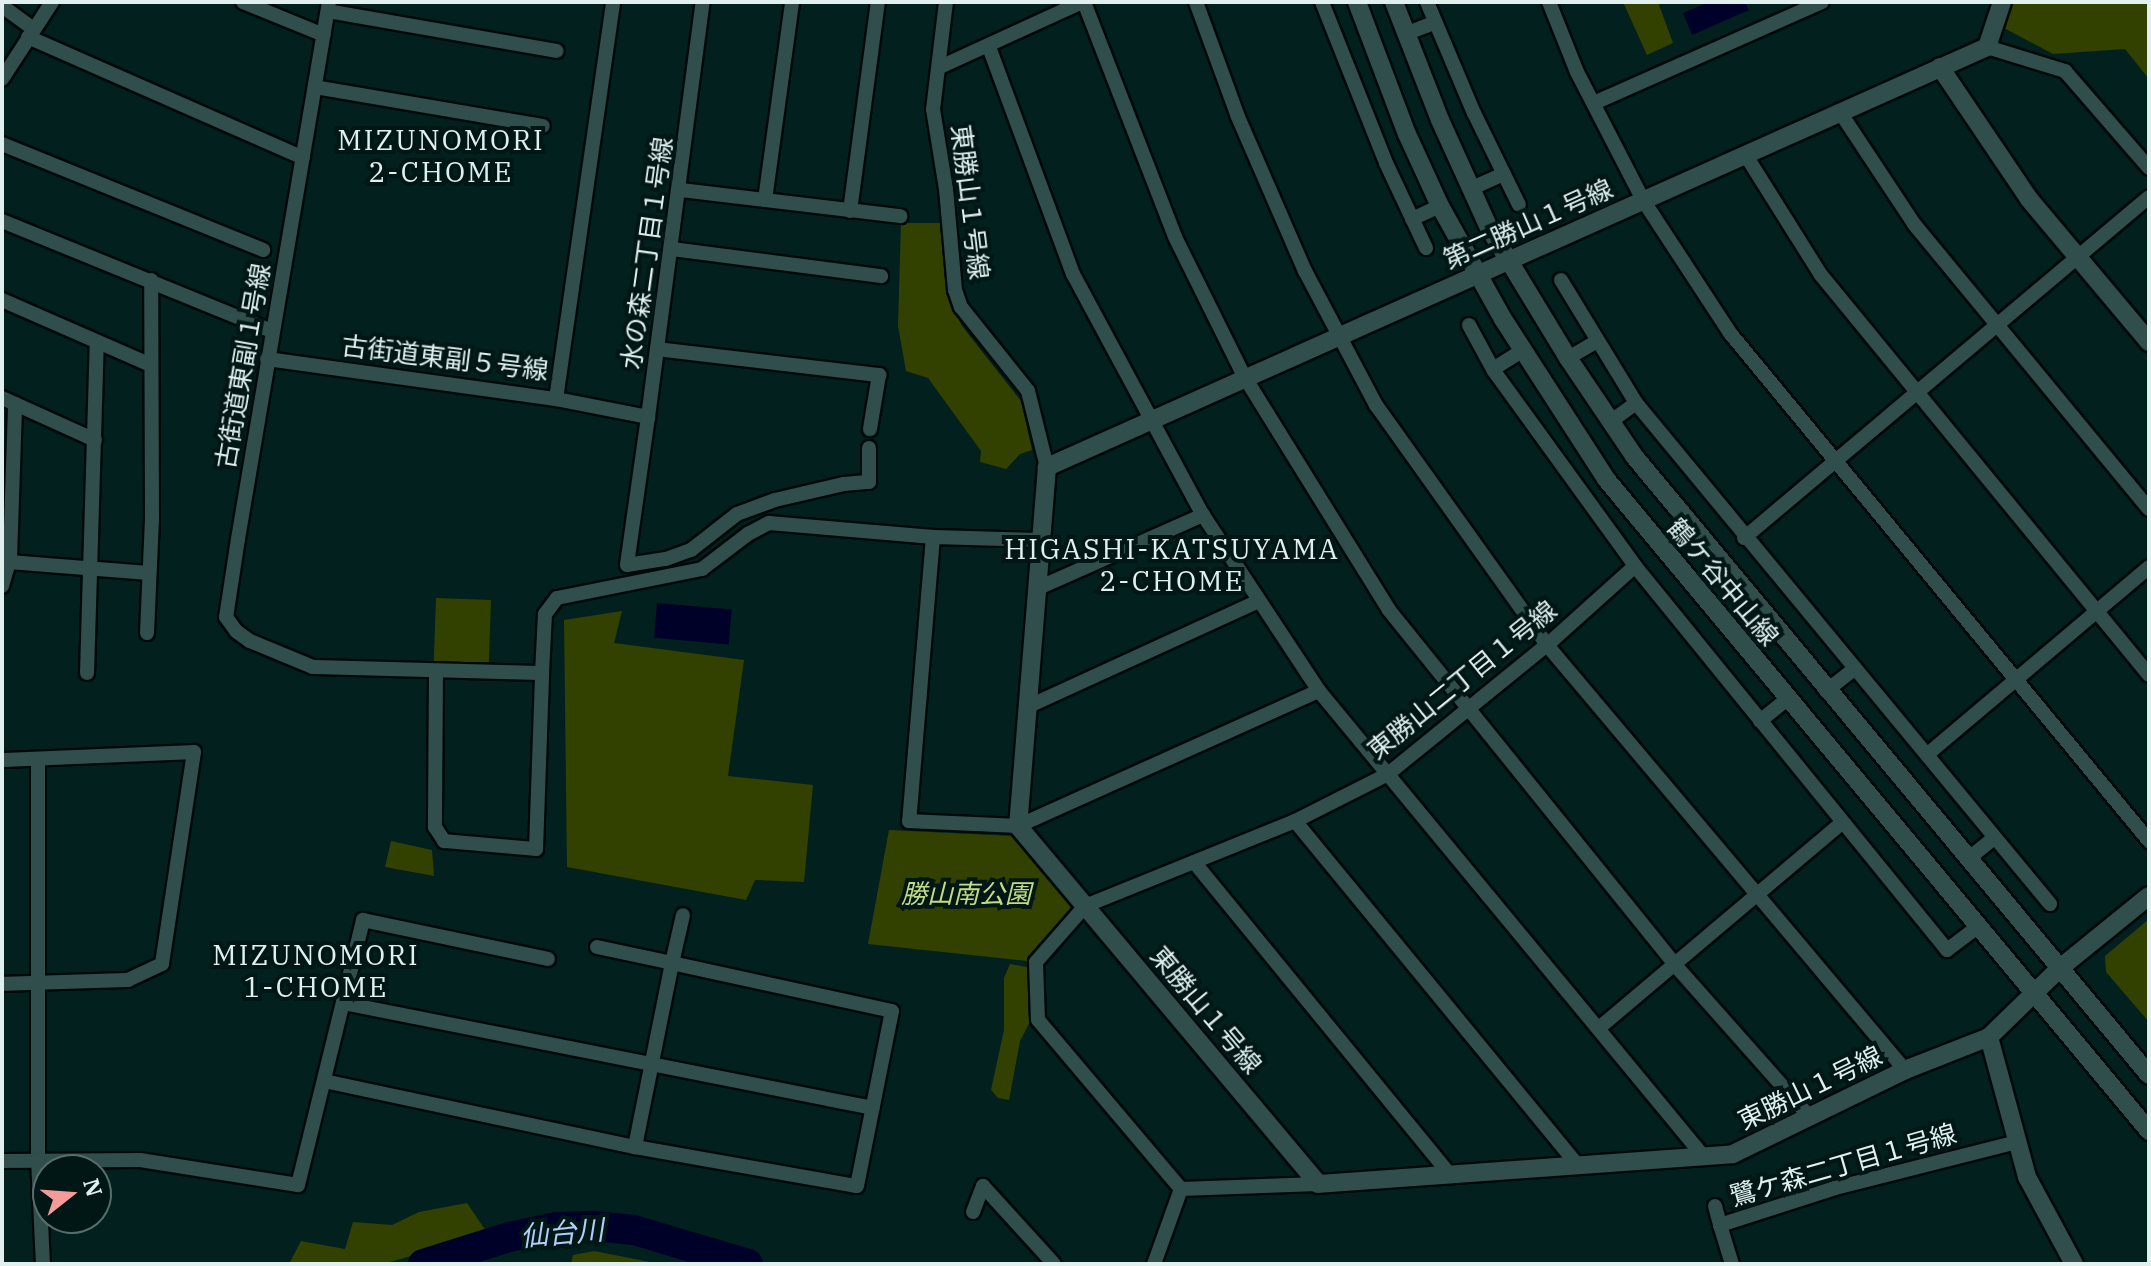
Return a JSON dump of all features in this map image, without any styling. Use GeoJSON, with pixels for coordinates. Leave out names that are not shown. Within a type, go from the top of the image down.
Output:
{"type":"FeatureCollection","features":[{"type":"Feature","properties":{"kind":"street"},"geometry":{"type":"LineString","coordinates":[[2,79],[52,2]]}},
{"type":"Feature","properties":{"kind":"street"},"geometry":{"type":"LineString","coordinates":[[243,2],[324,35]]}},
{"type":"Feature","properties":{"kind":"street","name":"古街道東副５号線"},"geometry":{"type":"LineString","coordinates":[[267,359],[556,399],[613,2]]}},
{"type":"Feature","properties":{"kind":"street","name":"水の森二丁目１号線"},"geometry":{"type":"LineString","coordinates":[[703,2],[681,190],[627,565],[666,559],[691,550],[737,514],[775,500],[844,484],[869,482],[869,448]]}},
{"type":"Feature","properties":{"kind":"street"},"geometry":{"type":"LineString","coordinates":[[765,200],[792,2]]}},
{"type":"Feature","properties":{"kind":"street"},"geometry":{"type":"LineString","coordinates":[[850,211],[878,2]]}},
{"type":"Feature","properties":{"kind":"street","name":"東勝山１号線"},"geometry":{"type":"LineString","coordinates":[[946,2],[933,109],[946,189],[957,300],[1028,391],[1047,467],[1018,826],[1318,1184],[1733,1154],[1905,1070],[1989,1037],[2060,968],[2149,896]]}},
{"type":"Feature","properties":{"kind":"street"},"geometry":{"type":"LineString","coordinates":[[940,67],[1083,2],[1175,237],[1244,376],[1389,610],[1471,707],[1675,965],[1809,1116]]}},
{"type":"Feature","properties":{"kind":"street"},"geometry":{"type":"LineString","coordinates":[[1196,2],[1238,117],[1305,271],[1376,405],[1547,645],[1905,1070]]}},
{"type":"Feature","properties":{"kind":"street"},"geometry":{"type":"LineString","coordinates":[[1322,2],[1334,39],[1426,248]]}},
{"type":"Feature","properties":{"kind":"street","name":"鶴ケ谷中山線"},"geometry":{"type":"LineString","coordinates":[[1357,2],[1407,134],[1440,206],[1477,276],[1593,461],[1638,522],[2035,991],[2149,1131]]}},
{"type":"Feature","properties":{"kind":"street"},"geometry":{"type":"LineString","coordinates":[[1394,2],[1470,189],[1510,262],[1610,422],[1665,498],[2149,1075]]}},
{"type":"Feature","properties":{"kind":"street"},"geometry":{"type":"LineString","coordinates":[[1427,2],[1519,205]]}},
{"type":"Feature","properties":{"kind":"street"},"geometry":{"type":"LineString","coordinates":[[1549,2],[1594,103],[1643,200],[1730,333],[2149,841]]}},
{"type":"Feature","properties":{"kind":"street"},"geometry":{"type":"LineString","coordinates":[[1594,103],[1822,2]]}},
{"type":"Feature","properties":{"kind":"street"},"geometry":{"type":"LineString","coordinates":[[2002,2],[1987,47],[2065,71],[2149,168]]}},
{"type":"Feature","properties":{"kind":"street"},"geometry":{"type":"LineString","coordinates":[[2,6],[31,33],[303,158]]}},
{"type":"Feature","properties":{"kind":"street"},"geometry":{"type":"LineString","coordinates":[[328,7],[557,51]]}},
{"type":"Feature","properties":{"kind":"street","name":"古街道東副１号線"},"geometry":{"type":"LineString","coordinates":[[328,7],[226,617],[236,631],[250,641],[313,667],[436,671]]}},
{"type":"Feature","properties":{"kind":"street"},"geometry":{"type":"LineString","coordinates":[[1405,34],[1434,23]]}},
{"type":"Feature","properties":{"kind":"street"},"geometry":{"type":"LineString","coordinates":[[989,47],[1073,274],[1148,420],[1258,601],[1319,691],[1704,1157]]}},
{"type":"Feature","properties":{"kind":"street","name":"第二勝山１号線"},"geometry":{"type":"LineString","coordinates":[[1047,467],[1244,376],[1341,339],[1987,47]]}},
{"type":"Feature","properties":{"kind":"street"},"geometry":{"type":"LineString","coordinates":[[1940,67],[2029,199],[2149,342]]}},
{"type":"Feature","properties":{"kind":"street"},"geometry":{"type":"LineString","coordinates":[[315,87],[543,126]]}},
{"type":"Feature","properties":{"kind":"street"},"geometry":{"type":"LineString","coordinates":[[1840,112],[1914,224],[2149,509]]}},
{"type":"Feature","properties":{"kind":"street"},"geometry":{"type":"LineString","coordinates":[[2,144],[263,250]]}},
{"type":"Feature","properties":{"kind":"street"},"geometry":{"type":"LineString","coordinates":[[1745,154],[1821,275],[2149,675]]}},
{"type":"Feature","properties":{"kind":"street"},"geometry":{"type":"LineString","coordinates":[[1470,189],[1504,174]]}},
{"type":"Feature","properties":{"kind":"street"},"geometry":{"type":"LineString","coordinates":[[681,190],[900,216]]}},
{"type":"Feature","properties":{"kind":"street"},"geometry":{"type":"LineString","coordinates":[[1744,538],[2149,197]]}},
{"type":"Feature","properties":{"kind":"street"},"geometry":{"type":"LineString","coordinates":[[1412,219],[1440,206]]}},
{"type":"Feature","properties":{"kind":"street"},"geometry":{"type":"LineString","coordinates":[[2,221],[272,331]]}},
{"type":"Feature","properties":{"kind":"street"},"geometry":{"type":"LineString","coordinates":[[672,249],[881,276]]}},
{"type":"Feature","properties":{"kind":"street"},"geometry":{"type":"LineString","coordinates":[[147,633],[151,280]]}},
{"type":"Feature","properties":{"kind":"street"},"geometry":{"type":"LineString","coordinates":[[1561,280],[1636,403],[1744,538],[1929,753],[1994,838],[2050,904]]}},
{"type":"Feature","properties":{"kind":"street"},"geometry":{"type":"LineString","coordinates":[[2,300],[151,365]]}},
{"type":"Feature","properties":{"kind":"street"},"geometry":{"type":"LineString","coordinates":[[1469,325],[1493,369],[1635,566],[1947,950],[1979,926]]}},
{"type":"Feature","properties":{"kind":"street"},"geometry":{"type":"LineString","coordinates":[[87,673],[97,342]]}},
{"type":"Feature","properties":{"kind":"street"},"geometry":{"type":"LineString","coordinates":[[1568,358],[1596,342]]}},
{"type":"Feature","properties":{"kind":"street"},"geometry":{"type":"LineString","coordinates":[[657,349],[879,375],[870,429]]}},
{"type":"Feature","properties":{"kind":"street"},"geometry":{"type":"LineString","coordinates":[[1493,369],[1522,351]]}},
{"type":"Feature","properties":{"kind":"street"},"geometry":{"type":"LineString","coordinates":[[556,399],[648,417]]}},
{"type":"Feature","properties":{"kind":"street"},"geometry":{"type":"LineString","coordinates":[[2,586],[7,558],[9,401],[95,440]]}},
{"type":"Feature","properties":{"kind":"street"},"geometry":{"type":"LineString","coordinates":[[1610,422],[1636,403]]}},
{"type":"Feature","properties":{"kind":"street"},"geometry":{"type":"LineString","coordinates":[[1570,477],[1593,461]]}},
{"type":"Feature","properties":{"kind":"street"},"geometry":{"type":"LineString","coordinates":[[1036,589],[1203,515]]}},
{"type":"Feature","properties":{"kind":"street"},"geometry":{"type":"LineString","coordinates":[[542,673],[436,671],[435,827],[444,841],[536,849],[545,614],[557,598],[702,569],[748,534],[769,523],[933,537],[1039,540]]}},
{"type":"Feature","properties":{"kind":"street"},"geometry":{"type":"LineString","coordinates":[[933,537],[909,821],[1018,826],[1319,691]]}},
{"type":"Feature","properties":{"kind":"street"},"geometry":{"type":"LineString","coordinates":[[7,558],[149,573]]}},
{"type":"Feature","properties":{"kind":"street","name":"東勝山二丁目１号線"},"geometry":{"type":"LineString","coordinates":[[1085,906],[1295,821],[1388,774],[1547,645],[1635,566]]}},
{"type":"Feature","properties":{"kind":"street"},"geometry":{"type":"LineString","coordinates":[[1929,753],[2149,567]]}},
{"type":"Feature","properties":{"kind":"street"},"geometry":{"type":"LineString","coordinates":[[1027,707],[1258,601]]}},
{"type":"Feature","properties":{"kind":"street"},"geometry":{"type":"LineString","coordinates":[[1826,691],[1855,668]]}},
{"type":"Feature","properties":{"kind":"street"},"geometry":{"type":"LineString","coordinates":[[1760,721],[1787,699]]}},
{"type":"Feature","properties":{"kind":"street"},"geometry":{"type":"LineString","coordinates":[[2,760],[194,752],[162,964],[128,980],[2,984]]}},
{"type":"Feature","properties":{"kind":"street"},"geometry":{"type":"LineString","coordinates":[[38,759],[38,1154]]}},
{"type":"Feature","properties":{"kind":"street"},"geometry":{"type":"LineString","coordinates":[[1295,821],[1578,1166]]}},
{"type":"Feature","properties":{"kind":"street"},"geometry":{"type":"LineString","coordinates":[[1599,1028],[1843,822]]}},
{"type":"Feature","properties":{"kind":"street"},"geometry":{"type":"LineString","coordinates":[[1968,859],[1994,838]]}},
{"type":"Feature","properties":{"kind":"street"},"geometry":{"type":"LineString","coordinates":[[1194,862],[1451,1176]]}},
{"type":"Feature","properties":{"kind":"street"},"geometry":{"type":"LineString","coordinates":[[1085,906],[1036,962],[1038,1020],[1181,1189]]}},
{"type":"Feature","properties":{"kind":"street"},"geometry":{"type":"LineString","coordinates":[[635,1147],[683,915]]}},
{"type":"Feature","properties":{"kind":"street"},"geometry":{"type":"LineString","coordinates":[[112,1160],[140,1160],[298,1185],[363,920],[548,959]]}},
{"type":"Feature","properties":{"kind":"street"},"geometry":{"type":"LineString","coordinates":[[324,1081],[635,1147],[857,1186],[892,1011],[597,947]]}},
{"type":"Feature","properties":{"kind":"street"},"geometry":{"type":"LineString","coordinates":[[343,1003],[873,1108]]}},
{"type":"Feature","properties":{"kind":"street"},"geometry":{"type":"LineString","coordinates":[[1989,1037],[2027,1177],[2074,1264]]}},
{"type":"Feature","properties":{"kind":"street","name":"鷺ケ森二丁目１号線"},"geometry":{"type":"LineString","coordinates":[[1732,1264],[1720,1225],[1835,1188],[2017,1142]]}},
{"type":"Feature","properties":{"kind":"street"},"geometry":{"type":"LineString","coordinates":[[2,1161],[32,1159]]}},
{"type":"Feature","properties":{"kind":"street"},"geometry":{"type":"LineString","coordinates":[[1181,1189],[1318,1184]]}},
{"type":"Feature","properties":{"kind":"street"},"geometry":{"type":"LineString","coordinates":[[973,1212],[983,1186],[1054,1264]]}},
{"type":"Feature","properties":{"kind":"street"},"geometry":{"type":"LineString","coordinates":[[1154,1264],[1181,1189]]}},
{"type":"Feature","properties":{"kind":"street"},"geometry":{"type":"LineString","coordinates":[[1715,1206],[1720,1225]]}},
{"type":"Feature","properties":{"kind":"street"},"geometry":{"type":"LineString","coordinates":[[42,1234],[43,1264]]}},
{"type":"Feature","properties":{"kind":"green space"},"geometry":{"type":"Polygon","coordinates":[[[1623,2],[1658,2],[1673,43],[1647,55],[1623,2]]]}},
{"type":"Feature","properties":{"kind":"green space"},"geometry":{"type":"Polygon","coordinates":[[[2013,2],[2149,2],[2149,79],[2125,49],[2053,54],[2004,28],[2013,2]]]}},
{"type":"Feature","properties":{"kind":"green space"},"geometry":{"type":"Polygon","coordinates":[[[901,223],[941,223],[950,303],[962,326],[1021,401],[1032,450],[1020,454],[1006,469],[980,462],[981,451],[928,378],[906,371],[898,326],[901,223]]]}},
{"type":"Feature","properties":{"kind":"green space"},"geometry":{"type":"Polygon","coordinates":[[[436,598],[491,600],[489,669],[434,667],[436,598]]]}},
{"type":"Feature","properties":{"kind":"green space"},"geometry":{"type":"Polygon","coordinates":[[[622,611],[614,643],[744,660],[728,776],[813,785],[804,882],[755,880],[746,900],[567,867],[564,620],[622,611]]]}},
{"type":"Feature","properties":{"kind":"green space","name":"勝山南公園"},"geometry":{"type":"Polygon","coordinates":[[[889,830],[1013,836],[1073,908],[1027,961],[868,944],[889,830]]]}},
{"type":"Feature","properties":{"kind":"green space"},"geometry":{"type":"Polygon","coordinates":[[[391,841],[432,850],[434,876],[385,867],[391,841]]]}},
{"type":"Feature","properties":{"kind":"green space"},"geometry":{"type":"Polygon","coordinates":[[[2149,919],[2149,1022],[2106,972],[2105,956],[2149,919]]]}},
{"type":"Feature","properties":{"kind":"green space"},"geometry":{"type":"Polygon","coordinates":[[[1010,964],[1032,968],[1032,1018],[1020,1041],[1009,1100],[998,1098],[991,1090],[1004,1030],[1004,978],[1010,964]]]}},
{"type":"Feature","properties":{"kind":"green space"},"geometry":{"type":"Polygon","coordinates":[[[467,1203],[488,1234],[383,1264],[289,1264],[301,1241],[345,1249],[353,1222],[392,1225],[419,1212],[467,1203]]]}},
{"type":"Feature","properties":{"kind":"green space"},"geometry":{"type":"Polygon","coordinates":[[[594,1251],[660,1264],[571,1264],[573,1255],[594,1251]]]}},
{"type":"Feature","properties":{"kind":"water"},"geometry":{"type":"Polygon","coordinates":[[[1709,2],[1745,2],[1749,10],[1692,35],[1683,13],[1709,2]]]}},
{"type":"Feature","properties":{"kind":"water"},"geometry":{"type":"Polygon","coordinates":[[[657,603],[732,610],[729,644],[654,638],[657,603]]]}},
{"type":"Feature","properties":{"kind":"waterway","name":"仙台川"},"geometry":{"type":"LineString","coordinates":[[423,1264],[509,1237],[556,1227],[594,1226],[634,1230],[748,1264]]}},
{"type":"Feature","properties":{"kind":"district","name":"MIZUNOMORI 2-CHOME"},"geometry":{"type":"Point","coordinates":[441,156]}},
{"type":"Feature","properties":{"kind":"district","name":"HIGASHI-KATSUYAMA 2-CHOME"},"geometry":{"type":"Point","coordinates":[1172,565]}},
{"type":"Feature","properties":{"kind":"district","name":"MIZUNOMORI 1-CHOME"},"geometry":{"type":"Point","coordinates":[316,971]}}]}
